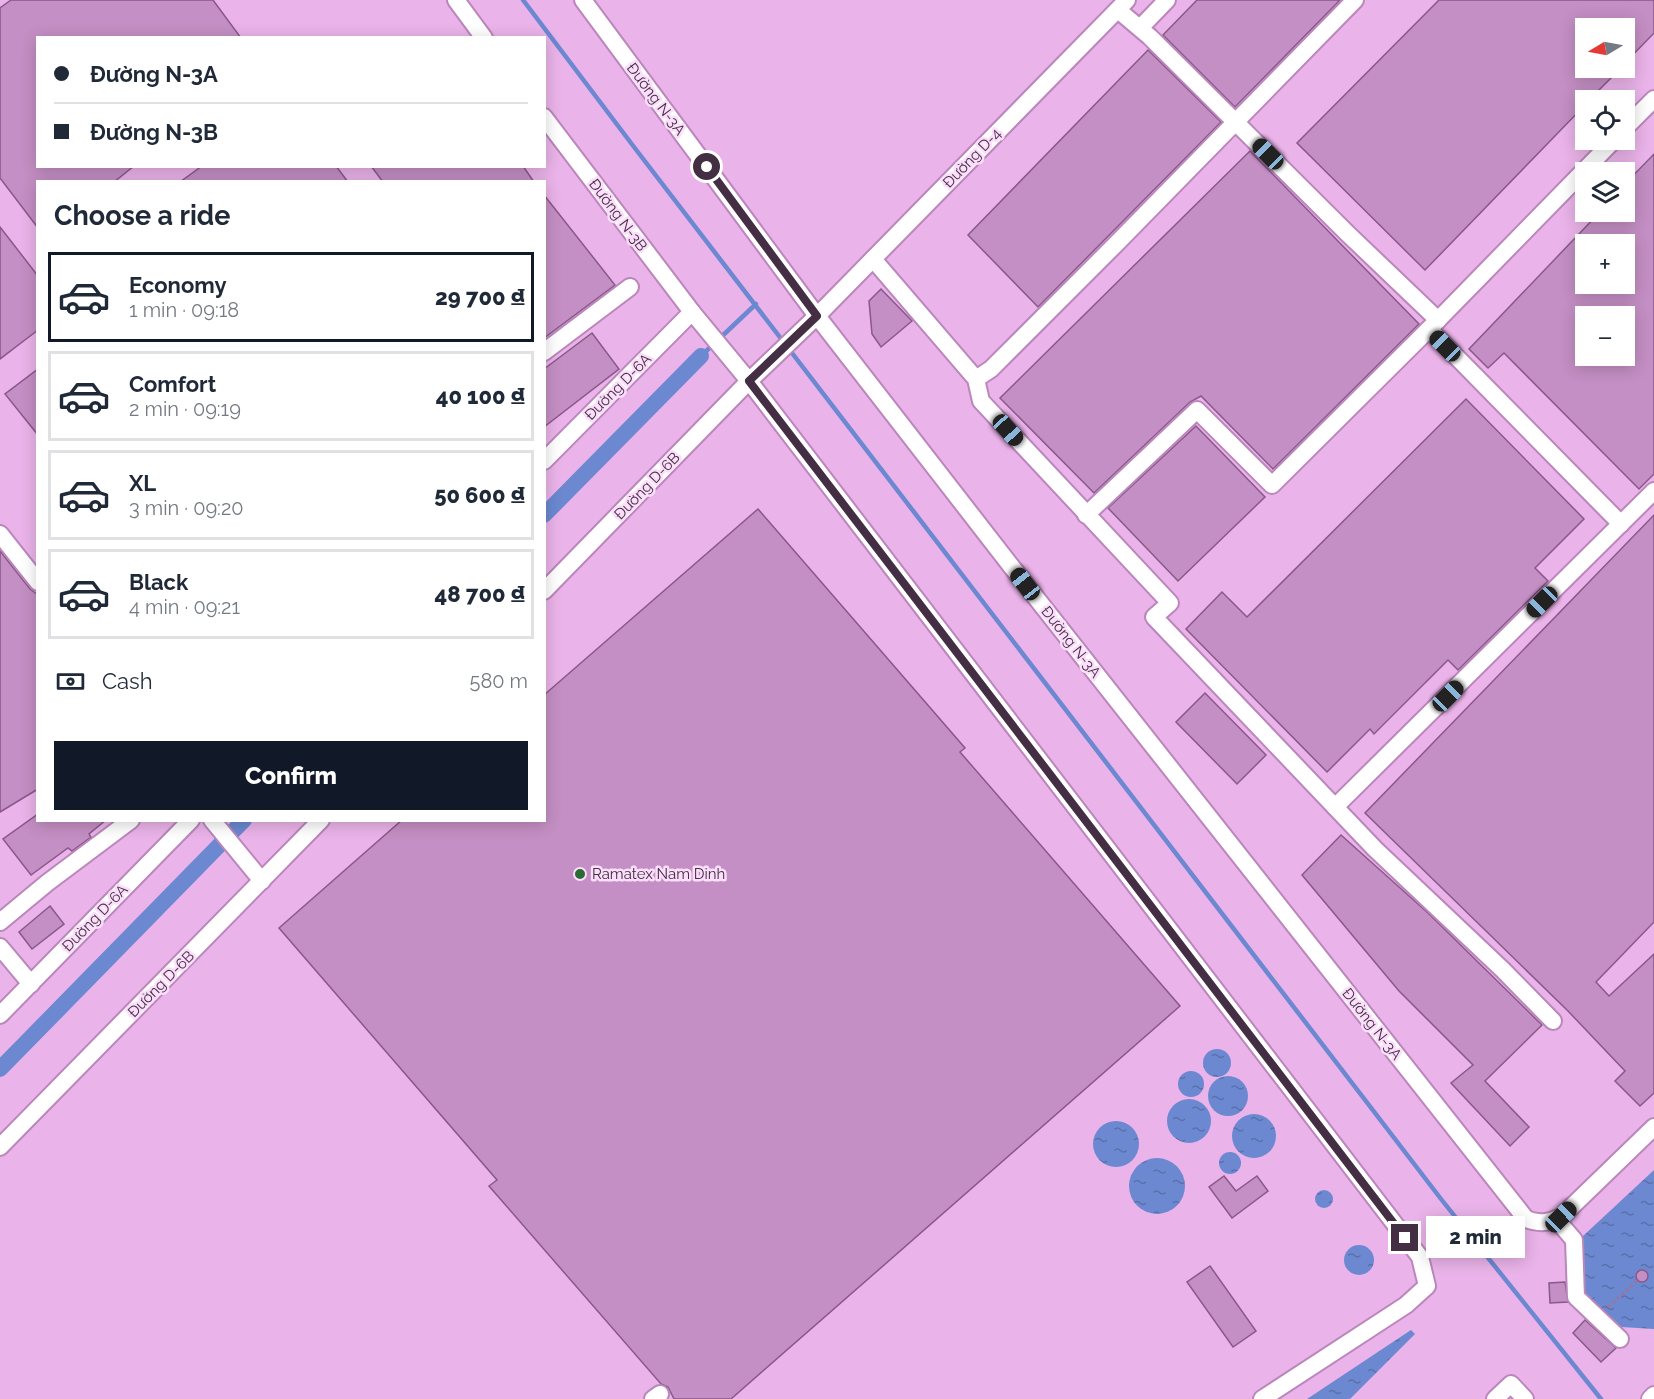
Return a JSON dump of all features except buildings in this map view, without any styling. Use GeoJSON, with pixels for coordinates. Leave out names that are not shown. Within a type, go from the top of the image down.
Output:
{"type":"FeatureCollection","features":[{"type":"Feature","properties":{"kind":"street"},"geometry":{"type":"LineString","coordinates":[[456,0],[483,36]]}},
{"type":"Feature","properties":{"kind":"street","name":"Đường N-3A"},"geometry":{"type":"LineString","coordinates":[[583,0],[817,316],[1517,1209],[1526,1219],[1534,1222],[1548,1223],[1558,1218]]}},
{"type":"Feature","properties":{"kind":"street"},"geometry":{"type":"LineString","coordinates":[[1140,28],[1167,0]]}},
{"type":"Feature","properties":{"kind":"street"},"geometry":{"type":"LineString","coordinates":[[976,380],[991,369],[1030,330],[1355,0]]}},
{"type":"Feature","properties":{"kind":"street"},"geometry":{"type":"LineString","coordinates":[[1123,5],[1140,28],[1348,234],[1621,524]]}},
{"type":"Feature","properties":{"kind":"street","name":"Đường D-4"},"geometry":{"type":"LineString","coordinates":[[774,357],[1123,5]]}},
{"type":"Feature","properties":{"kind":"street"},"geometry":{"type":"LineString","coordinates":[[1635,118],[1654,99]]}},
{"type":"Feature","properties":{"kind":"street","name":"Đường N-3B"},"geometry":{"type":"LineString","coordinates":[[546,120],[692,312],[749,381]]}},
{"type":"Feature","properties":{"kind":"street"},"geometry":{"type":"LineString","coordinates":[[1086,515],[1197,410],[1272,485],[1604,150]]}},
{"type":"Feature","properties":{"kind":"street"},"geometry":{"type":"LineString","coordinates":[[873,259],[976,380],[981,401],[1170,603],[1154,617],[1375,849],[1503,970],[1553,1022]]}},
{"type":"Feature","properties":{"kind":"street"},"geometry":{"type":"LineString","coordinates":[[546,350],[630,287]]}},
{"type":"Feature","properties":{"kind":"street","name":"Đường D-6A"},"geometry":{"type":"LineString","coordinates":[[546,460],[692,312]]}},
{"type":"Feature","properties":{"kind":"street","name":"Đường D-6B"},"geometry":{"type":"LineString","coordinates":[[546,589],[774,357]]}},
{"type":"Feature","properties":{"kind":"street"},"geometry":{"type":"LineString","coordinates":[[749,381],[1420,1257],[1427,1286],[1406,1305],[1262,1399]]}},
{"type":"Feature","properties":{"kind":"street"},"geometry":{"type":"LineString","coordinates":[[1335,807],[1654,491]]}},
{"type":"Feature","properties":{"kind":"street"},"geometry":{"type":"LineString","coordinates":[[0,534],[36,579]]}},
{"type":"Feature","properties":{"kind":"street"},"geometry":{"type":"LineString","coordinates":[[0,921],[128,822]]}},
{"type":"Feature","properties":{"kind":"street","name":"Đường D-6A"},"geometry":{"type":"LineString","coordinates":[[0,1015],[189,822]]}},
{"type":"Feature","properties":{"kind":"street"},"geometry":{"type":"LineString","coordinates":[[214,822],[262,881]]}},
{"type":"Feature","properties":{"kind":"street","name":"Đường D-6B"},"geometry":{"type":"LineString","coordinates":[[0,1147],[319,822]]}},
{"type":"Feature","properties":{"kind":"street"},"geometry":{"type":"LineString","coordinates":[[0,947],[30,984]]}},
{"type":"Feature","properties":{"kind":"street"},"geometry":{"type":"LineString","coordinates":[[1620,1340],[1576,1297],[1574,1240],[1558,1218],[1654,1127]]}},
{"type":"Feature","properties":{"kind":"street"},"geometry":{"type":"LineString","coordinates":[[1495,1399],[1511,1384],[1525,1399]]}},
{"type":"Feature","properties":{"kind":"path"},"geometry":{"type":"LineString","coordinates":[[1603,1312],[1638,1280]]}},
{"type":"Feature","properties":{"kind":"water"},"geometry":{"type":"Polygon","coordinates":[[[1217,1049],[1227,1053],[1231,1063],[1227,1073],[1217,1077],[1207,1073],[1203,1063],[1207,1053],[1217,1049]]]}},
{"type":"Feature","properties":{"kind":"water"},"geometry":{"type":"Polygon","coordinates":[[[1191,1071],[1200,1075],[1204,1084],[1200,1093],[1191,1097],[1182,1093],[1178,1084],[1182,1075],[1191,1071]]]}},
{"type":"Feature","properties":{"kind":"water"},"geometry":{"type":"Polygon","coordinates":[[[1228,1076],[1236,1077],[1242,1082],[1247,1088],[1247,1104],[1242,1110],[1236,1115],[1228,1116],[1220,1115],[1214,1110],[1209,1104],[1208,1096],[1209,1088],[1214,1082],[1220,1077],[1228,1076]]]}},
{"type":"Feature","properties":{"kind":"water"},"geometry":{"type":"Polygon","coordinates":[[[1189,1099],[1205,1105],[1211,1121],[1205,1137],[1189,1143],[1173,1137],[1167,1121],[1173,1105],[1189,1099]]]}},
{"type":"Feature","properties":{"kind":"water"},"geometry":{"type":"Polygon","coordinates":[[[1254,1114],[1270,1120],[1276,1136],[1270,1152],[1254,1158],[1238,1152],[1232,1136],[1238,1120],[1254,1114]]]}},
{"type":"Feature","properties":{"kind":"water"},"geometry":{"type":"Polygon","coordinates":[[[1116,1121],[1125,1122],[1132,1128],[1138,1135],[1138,1153],[1132,1160],[1125,1166],[1116,1167],[1107,1166],[1100,1160],[1094,1153],[1093,1144],[1094,1135],[1100,1128],[1107,1122],[1116,1121]]]}},
{"type":"Feature","properties":{"kind":"water"},"geometry":{"type":"Polygon","coordinates":[[[1230,1152],[1238,1155],[1241,1163],[1238,1171],[1230,1174],[1222,1171],[1219,1163],[1222,1155],[1230,1152]]]}},
{"type":"Feature","properties":{"kind":"water"},"geometry":{"type":"Polygon","coordinates":[[[1152,1158],[1162,1158],[1177,1166],[1183,1175],[1185,1186],[1183,1197],[1177,1206],[1162,1214],[1152,1214],[1141,1209],[1134,1202],[1129,1191],[1129,1181],[1134,1170],[1141,1163],[1152,1158]]]}},
{"type":"Feature","properties":{"kind":"water"},"geometry":{"type":"Polygon","coordinates":[[[1654,1170],[1654,1329],[1621,1327],[1582,1291],[1583,1236],[1654,1170]]]}},
{"type":"Feature","properties":{"kind":"water"},"geometry":{"type":"Polygon","coordinates":[[[1324,1190],[1330,1193],[1333,1199],[1330,1205],[1324,1208],[1318,1205],[1315,1199],[1318,1193],[1324,1190]]]}},
{"type":"Feature","properties":{"kind":"water"},"geometry":{"type":"Polygon","coordinates":[[[1359,1245],[1365,1246],[1373,1254],[1373,1266],[1365,1274],[1359,1275],[1353,1274],[1345,1266],[1344,1260],[1345,1254],[1353,1246],[1359,1245]]]}},
{"type":"Feature","properties":{"kind":"water"},"geometry":{"type":"Polygon","coordinates":[[[1411,1330],[1415,1334],[1350,1399],[1307,1399],[1411,1330]]]}},
{"type":"Feature","properties":{"kind":"waterway"},"geometry":{"type":"LineString","coordinates":[[523,0],[1441,1199],[1601,1399]]}},
{"type":"Feature","properties":{"kind":"waterway"},"geometry":{"type":"LineString","coordinates":[[701,356],[756,304]]}},
{"type":"Feature","properties":{"kind":"waterway"},"geometry":{"type":"LineString","coordinates":[[546,513],[701,356]]}},
{"type":"Feature","properties":{"kind":"waterway"},"geometry":{"type":"LineString","coordinates":[[0,1069],[242,822]]}},
{"type":"Feature","properties":{"kind":"place","name":"Ramatex Nam Dinh"},"geometry":{"type":"Point","coordinates":[580,874]}},
{"type":"Feature","properties":{"kind":"route"},"geometry":{"type":"LineString","coordinates":[[707,167],[817,316],[749,381],[1405,1238]]}}]}
